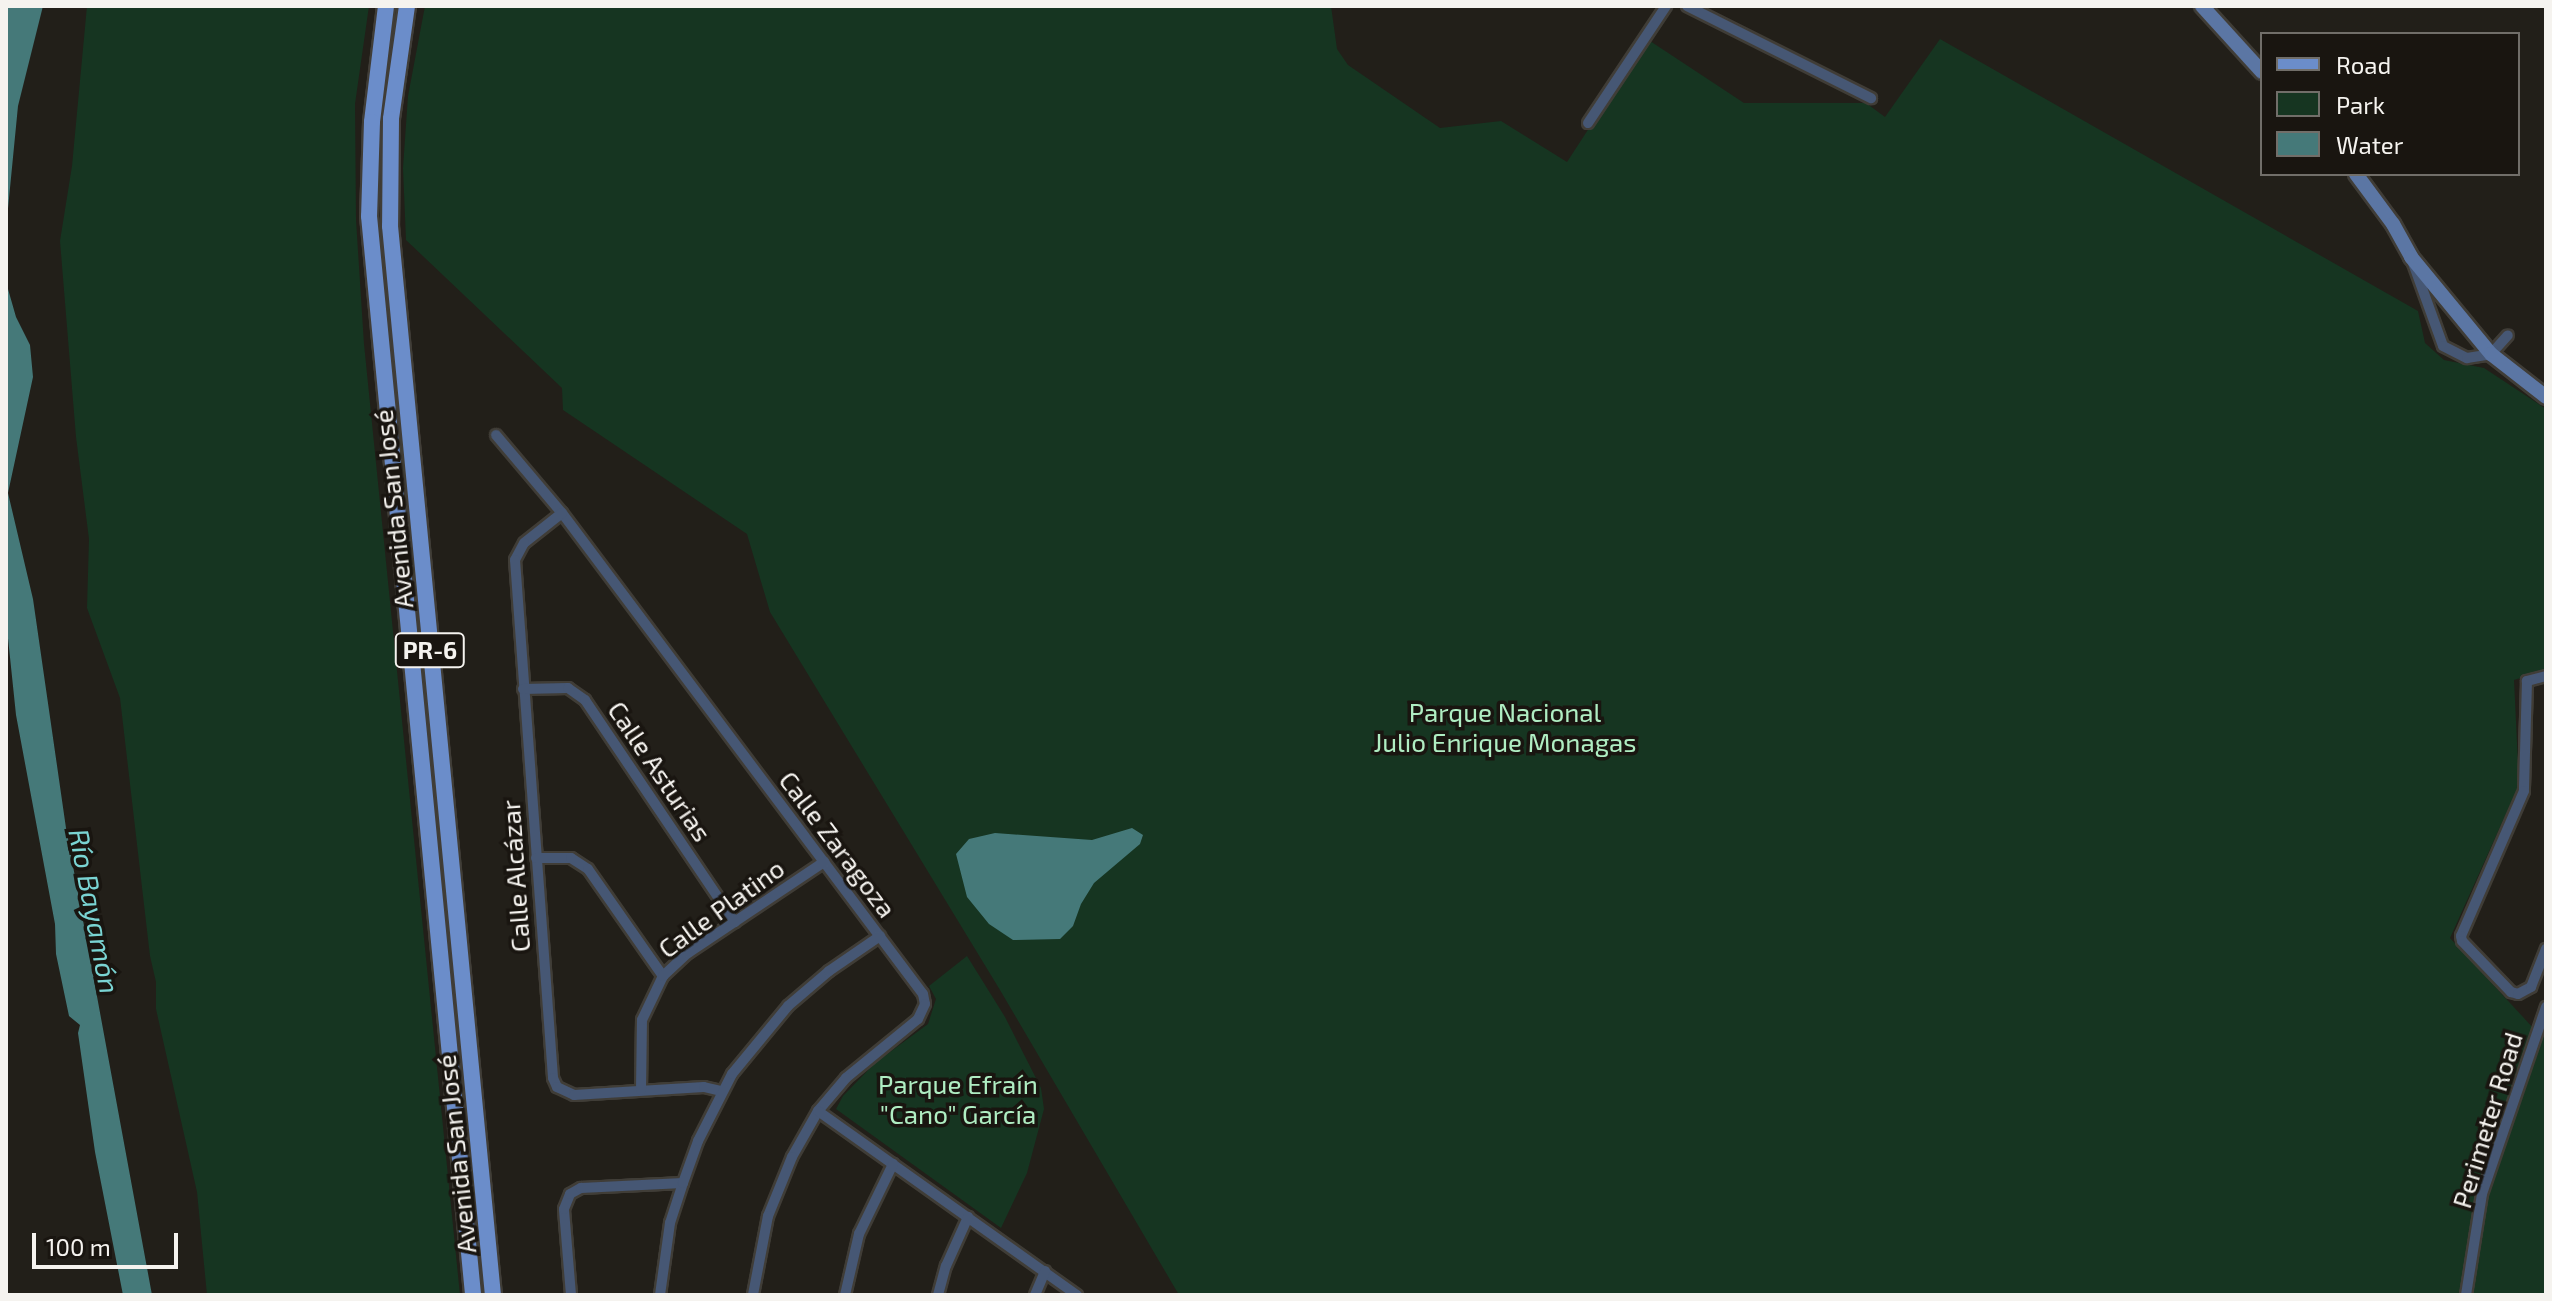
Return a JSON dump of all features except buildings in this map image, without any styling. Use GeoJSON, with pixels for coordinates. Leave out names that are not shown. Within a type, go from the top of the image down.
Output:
{"type":"FeatureCollection","features":[{"type":"Feature","properties":{"kind":"main road","name":"Avenida San José"},"geometry":{"type":"LineString","coordinates":[[386,6],[372,122],[369,216],[473,1295]]}},
{"type":"Feature","properties":{"kind":"main road","name":"Avenida San José"},"geometry":{"type":"LineString","coordinates":[[407,6],[391,119],[390,226],[493,1295]]}},
{"type":"Feature","properties":{"kind":"street"},"geometry":{"type":"LineString","coordinates":[[1588,123],[1666,6]]}},
{"type":"Feature","properties":{"kind":"street"},"geometry":{"type":"LineString","coordinates":[[1687,6],[1871,98]]}},
{"type":"Feature","properties":{"kind":"street"},"geometry":{"type":"LineString","coordinates":[[2202,6],[2260,70]]}},
{"type":"Feature","properties":{"kind":"street"},"geometry":{"type":"LineString","coordinates":[[2357,176],[2393,224],[2411,257],[2443,346],[2467,358],[2491,354],[2508,335]]}},
{"type":"Feature","properties":{"kind":"street"},"geometry":{"type":"LineString","coordinates":[[2411,257],[2491,354],[2546,397]]}},
{"type":"Feature","properties":{"kind":"street","name":"Calle Zaragoza"},"geometry":{"type":"LineString","coordinates":[[496,435],[562,513],[923,994],[923,1012],[854,1070],[818,1111],[792,1157],[768,1216],[753,1295]]}},
{"type":"Feature","properties":{"kind":"street","name":"Calle Alcázar"},"geometry":{"type":"LineString","coordinates":[[562,513],[524,543],[515,560],[555,1083],[574,1095],[704,1087],[722,1091]]}},
{"type":"Feature","properties":{"kind":"street"},"geometry":{"type":"LineString","coordinates":[[2546,676],[2527,681],[2524,791],[2461,936],[2462,941],[2511,992],[2518,994],[2531,987],[2546,949]]}},
{"type":"Feature","properties":{"kind":"street","name":"Calle Asturias"},"geometry":{"type":"LineString","coordinates":[[523,689],[568,688],[585,700],[735,922]]}},
{"type":"Feature","properties":{"kind":"street"},"geometry":{"type":"LineString","coordinates":[[536,858],[571,858],[588,869],[663,976]]}},
{"type":"Feature","properties":{"kind":"street","name":"Calle Platino"},"geometry":{"type":"LineString","coordinates":[[641,1090],[642,1020],[663,976],[688,953],[824,862]]}},
{"type":"Feature","properties":{"kind":"street"},"geometry":{"type":"LineString","coordinates":[[660,1295],[670,1223],[683,1183],[722,1091],[750,1048],[788,1006],[829,971],[880,936]]}},
{"type":"Feature","properties":{"kind":"street","name":"Perimeter Road"},"geometry":{"type":"LineString","coordinates":[[2466,1295],[2482,1194],[2546,1007]]}},
{"type":"Feature","properties":{"kind":"street"},"geometry":{"type":"LineString","coordinates":[[818,1111],[1077,1295]]}},
{"type":"Feature","properties":{"kind":"street"},"geometry":{"type":"LineString","coordinates":[[845,1295],[859,1234],[893,1164]]}},
{"type":"Feature","properties":{"kind":"street"},"geometry":{"type":"LineString","coordinates":[[571,1295],[564,1209],[570,1194],[581,1188],[683,1183]]}},
{"type":"Feature","properties":{"kind":"street"},"geometry":{"type":"LineString","coordinates":[[938,1295],[946,1266],[968,1217]]}},
{"type":"Feature","properties":{"kind":"street"},"geometry":{"type":"LineString","coordinates":[[1035,1295],[1045,1271]]}},
{"type":"Feature","properties":{"kind":"green space"},"geometry":{"type":"Polygon","coordinates":[[[87,6],[369,6],[355,104],[356,220],[364,344],[460,1295],[207,1295],[197,1192],[156,1009],[156,982],[150,956],[120,698],[87,608],[89,539],[76,437],[60,241],[72,166],[87,6]]]}},
{"type":"Feature","properties":{"kind":"green space","name":"Parque Nacional Julio Enrique Monagas"},"geometry":{"type":"Polygon","coordinates":[[[425,6],[1331,6],[1337,49],[1348,65],[1440,128],[1501,121],[1567,162],[1647,39],[1744,103],[1866,103],[1885,117],[1940,39],[2418,311],[2425,343],[2444,360],[2484,368],[2546,409],[2546,670],[2514,680],[2519,785],[2450,938],[2535,1030],[2546,1004],[2546,1295],[1179,1295],[1000,990],[770,612],[747,534],[563,410],[562,388],[406,240],[403,168],[408,96],[425,6]]]}},
{"type":"Feature","properties":{"kind":"green space","name":"Parque Efraín \"Cano\" García"},"geometry":{"type":"Polygon","coordinates":[[[967,956],[1005,1017],[1041,1088],[1044,1109],[1027,1173],[1001,1228],[836,1109],[843,1096],[875,1063],[928,1024],[936,999],[929,986],[967,956]]]}},
{"type":"Feature","properties":{"kind":"water"},"geometry":{"type":"Polygon","coordinates":[[[6,6],[43,6],[18,106],[6,229],[6,6]]]}},
{"type":"Feature","properties":{"kind":"water"},"geometry":{"type":"Polygon","coordinates":[[[6,282],[16,317],[30,345],[33,377],[8,493],[33,599],[66,828],[152,1295],[123,1295],[95,1152],[78,1033],[80,1025],[69,1016],[56,954],[55,924],[16,715],[6,619],[6,282]]]}},
{"type":"Feature","properties":{"kind":"water"},"geometry":{"type":"Polygon","coordinates":[[[1132,828],[1143,835],[1140,844],[1094,883],[1081,904],[1073,926],[1060,939],[1013,940],[989,924],[967,897],[956,854],[969,839],[995,833],[1092,840],[1132,828]]]}},
{"type":"Feature","properties":{"kind":"water label","name":"Río Bayamón"},"geometry":{"type":"Point","coordinates":[95,911]}}]}
